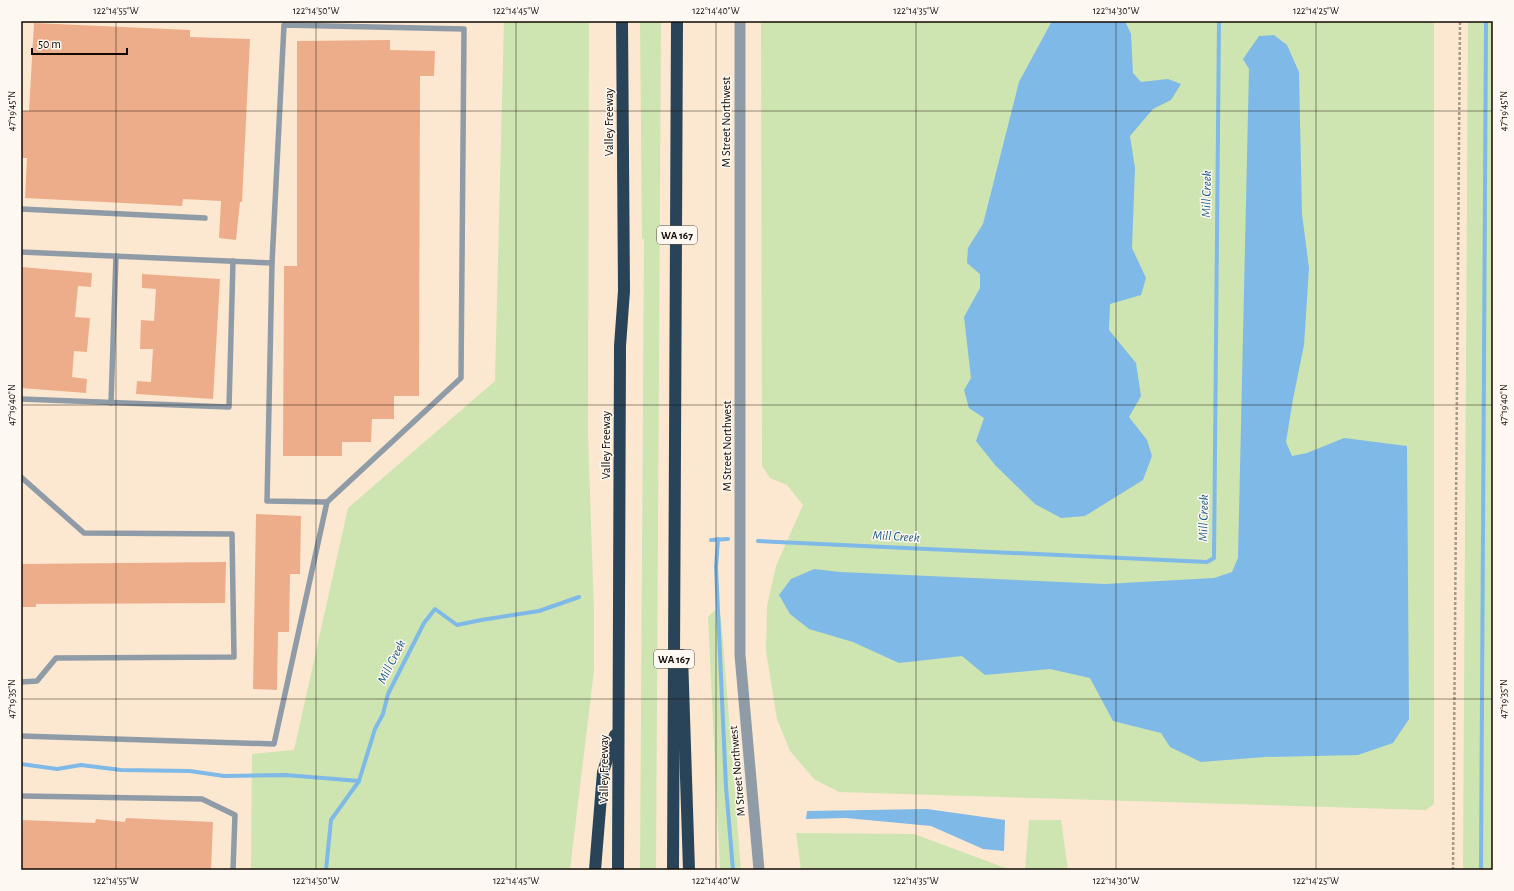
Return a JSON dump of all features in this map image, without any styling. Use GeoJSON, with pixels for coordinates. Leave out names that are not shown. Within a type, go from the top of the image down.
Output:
{"type":"FeatureCollection","features":[{"type":"Feature","properties":{"kind":"highway","name":"Valley Freeway"},"geometry":{"type":"LineString","coordinates":[[618,870],[620,354],[624,291],[622,21]]}},
{"type":"Feature","properties":{"kind":"highway","name":"WA 167"},"geometry":{"type":"LineString","coordinates":[[673,870],[677,21]]}},
{"type":"Feature","properties":{"kind":"highway"},"geometry":{"type":"LineString","coordinates":[[676,448],[689,870]]}},
{"type":"Feature","properties":{"kind":"highway"},"geometry":{"type":"LineString","coordinates":[[595,870],[603,772],[618,722]]}},
{"type":"Feature","properties":{"kind":"street","name":"M Street Northwest"},"geometry":{"type":"LineString","coordinates":[[740,21],[740,655],[759,870]]}},
{"type":"Feature","properties":{"kind":"lane"},"geometry":{"type":"LineString","coordinates":[[21,736],[274,744],[327,502],[461,378],[464,29],[284,25],[272,263],[267,501],[327,502]]}},
{"type":"Feature","properties":{"kind":"lane"},"geometry":{"type":"LineString","coordinates":[[21,209],[205,218]]}},
{"type":"Feature","properties":{"kind":"lane"},"geometry":{"type":"LineString","coordinates":[[21,252],[272,263]]}},
{"type":"Feature","properties":{"kind":"lane"},"geometry":{"type":"LineString","coordinates":[[112,403],[116,256]]}},
{"type":"Feature","properties":{"kind":"lane"},"geometry":{"type":"LineString","coordinates":[[21,399],[229,407],[233,261]]}},
{"type":"Feature","properties":{"kind":"lane"},"geometry":{"type":"LineString","coordinates":[[21,477],[84,533],[232,534],[234,657],[56,658],[38,680],[21,682]]}},
{"type":"Feature","properties":{"kind":"lane"},"geometry":{"type":"LineString","coordinates":[[21,796],[202,800],[235,815],[233,870]]}},
{"type":"Feature","properties":{"kind":"path"},"geometry":{"type":"LineString","coordinates":[[1453,870],[1460,21]]}},
{"type":"Feature","properties":{"kind":"green space"},"geometry":{"type":"Polygon","coordinates":[[[504,21],[589,21],[588,436],[594,611],[594,670],[570,870],[251,870],[252,754],[294,750],[348,508],[495,381],[504,21]]]}},
{"type":"Feature","properties":{"kind":"green space"},"geometry":{"type":"Polygon","coordinates":[[[640,21],[661,21],[656,870],[640,870],[644,238],[642,240],[640,21]]]}},
{"type":"Feature","properties":{"kind":"green space"},"geometry":{"type":"Polygon","coordinates":[[[761,21],[1434,21],[1434,804],[1426,810],[839,792],[814,779],[790,751],[777,719],[766,651],[767,606],[776,566],[803,505],[787,485],[770,478],[762,466],[761,21]]]}},
{"type":"Feature","properties":{"kind":"green space"},"geometry":{"type":"Polygon","coordinates":[[[1468,21],[1493,21],[1493,870],[1463,870],[1468,21]]]}},
{"type":"Feature","properties":{"kind":"green space"},"geometry":{"type":"Polygon","coordinates":[[[715,610],[721,617],[741,870],[720,870],[708,617],[715,610]]]}},
{"type":"Feature","properties":{"kind":"green space"},"geometry":{"type":"Polygon","coordinates":[[[1029,820],[1061,820],[1068,870],[1025,870],[1029,820]]]}},
{"type":"Feature","properties":{"kind":"green space"},"geometry":{"type":"Polygon","coordinates":[[[796,833],[914,834],[1011,870],[801,870],[796,833]]]}},
{"type":"Feature","properties":{"kind":"water"},"geometry":{"type":"Polygon","coordinates":[[[1052,21],[1125,21],[1131,34],[1133,73],[1141,82],[1168,79],[1181,84],[1171,100],[1153,109],[1130,136],[1135,168],[1132,248],[1146,278],[1141,295],[1110,304],[1109,330],[1136,363],[1141,396],[1129,417],[1147,440],[1152,456],[1143,480],[1085,516],[1061,518],[1035,504],[995,465],[976,441],[984,418],[969,408],[964,390],[971,378],[964,317],[980,288],[980,274],[967,263],[968,248],[983,224],[1019,82],[1052,21]]]}},
{"type":"Feature","properties":{"kind":"water"},"geometry":{"type":"Polygon","coordinates":[[[1274,35],[1287,45],[1299,72],[1302,214],[1309,268],[1304,345],[1286,442],[1292,456],[1307,453],[1344,438],[1407,446],[1409,719],[1393,743],[1358,755],[1265,757],[1201,762],[1170,747],[1161,733],[1113,721],[1090,678],[1050,669],[985,675],[962,656],[899,663],[853,642],[809,629],[790,614],[779,595],[791,579],[814,569],[840,572],[1105,584],[1214,578],[1232,572],[1238,558],[1249,69],[1243,59],[1259,36],[1274,35]]]}},
{"type":"Feature","properties":{"kind":"water"},"geometry":{"type":"Polygon","coordinates":[[[927,809],[1005,820],[1004,851],[983,849],[931,826],[846,818],[806,819],[807,811],[927,809]]]}},
{"type":"Feature","properties":{"kind":"building"},"geometry":{"type":"Polygon","coordinates":[[[34,23],[190,30],[190,37],[250,39],[242,202],[240,202],[236,240],[219,238],[221,201],[183,199],[182,206],[25,198],[27,158],[21,158],[21,111],[29,111],[34,23]]]}},
{"type":"Feature","properties":{"kind":"building"},"geometry":{"type":"Polygon","coordinates":[[[390,40],[390,50],[435,51],[434,76],[420,76],[419,396],[394,396],[394,419],[372,419],[371,442],[342,442],[342,456],[283,456],[284,266],[297,266],[297,41],[390,40]]]}},
{"type":"Feature","properties":{"kind":"building"},"geometry":{"type":"Polygon","coordinates":[[[21,267],[92,273],[91,287],[78,286],[75,317],[90,318],[87,352],[74,351],[72,377],[87,379],[86,393],[21,388],[21,267]]]}},
{"type":"Feature","properties":{"kind":"building"},"geometry":{"type":"Polygon","coordinates":[[[142,274],[220,279],[213,399],[136,394],[137,381],[151,382],[153,349],[140,349],[141,320],[154,321],[156,289],[142,288],[142,274]]]}},
{"type":"Feature","properties":{"kind":"building"},"geometry":{"type":"Polygon","coordinates":[[[256,514],[301,516],[300,574],[290,574],[289,632],[278,632],[277,690],[253,689],[256,514]]]}},
{"type":"Feature","properties":{"kind":"building"},"geometry":{"type":"Polygon","coordinates":[[[226,562],[225,603],[36,604],[36,607],[21,607],[21,564],[226,562]]]}},
{"type":"Feature","properties":{"kind":"building"},"geometry":{"type":"Polygon","coordinates":[[[126,818],[213,822],[211,870],[21,870],[21,839],[23,820],[95,823],[96,819],[125,822],[126,818]]]}},
{"type":"Feature","properties":{"kind":"waterway","name":"Mill Creek"},"geometry":{"type":"LineString","coordinates":[[758,541],[1207,562],[1214,558],[1219,21]]}},
{"type":"Feature","properties":{"kind":"waterway"},"geometry":{"type":"LineString","coordinates":[[1481,870],[1486,21]]}},
{"type":"Feature","properties":{"kind":"waterway"},"geometry":{"type":"LineString","coordinates":[[718,539],[716,567],[726,787],[733,870]]}},
{"type":"Feature","properties":{"kind":"waterway","name":"Mill Creek"},"geometry":{"type":"LineString","coordinates":[[711,540],[728,539]]}},
{"type":"Feature","properties":{"kind":"waterway","name":"Mill Creek"},"geometry":{"type":"LineString","coordinates":[[326,870],[331,820],[359,781],[375,729],[383,714],[388,694],[424,623],[435,609],[457,625],[539,611],[579,597]]}},
{"type":"Feature","properties":{"kind":"waterway"},"geometry":{"type":"LineString","coordinates":[[21,764],[57,769],[81,765],[121,770],[190,771],[224,776],[286,775],[359,781]]}}]}
